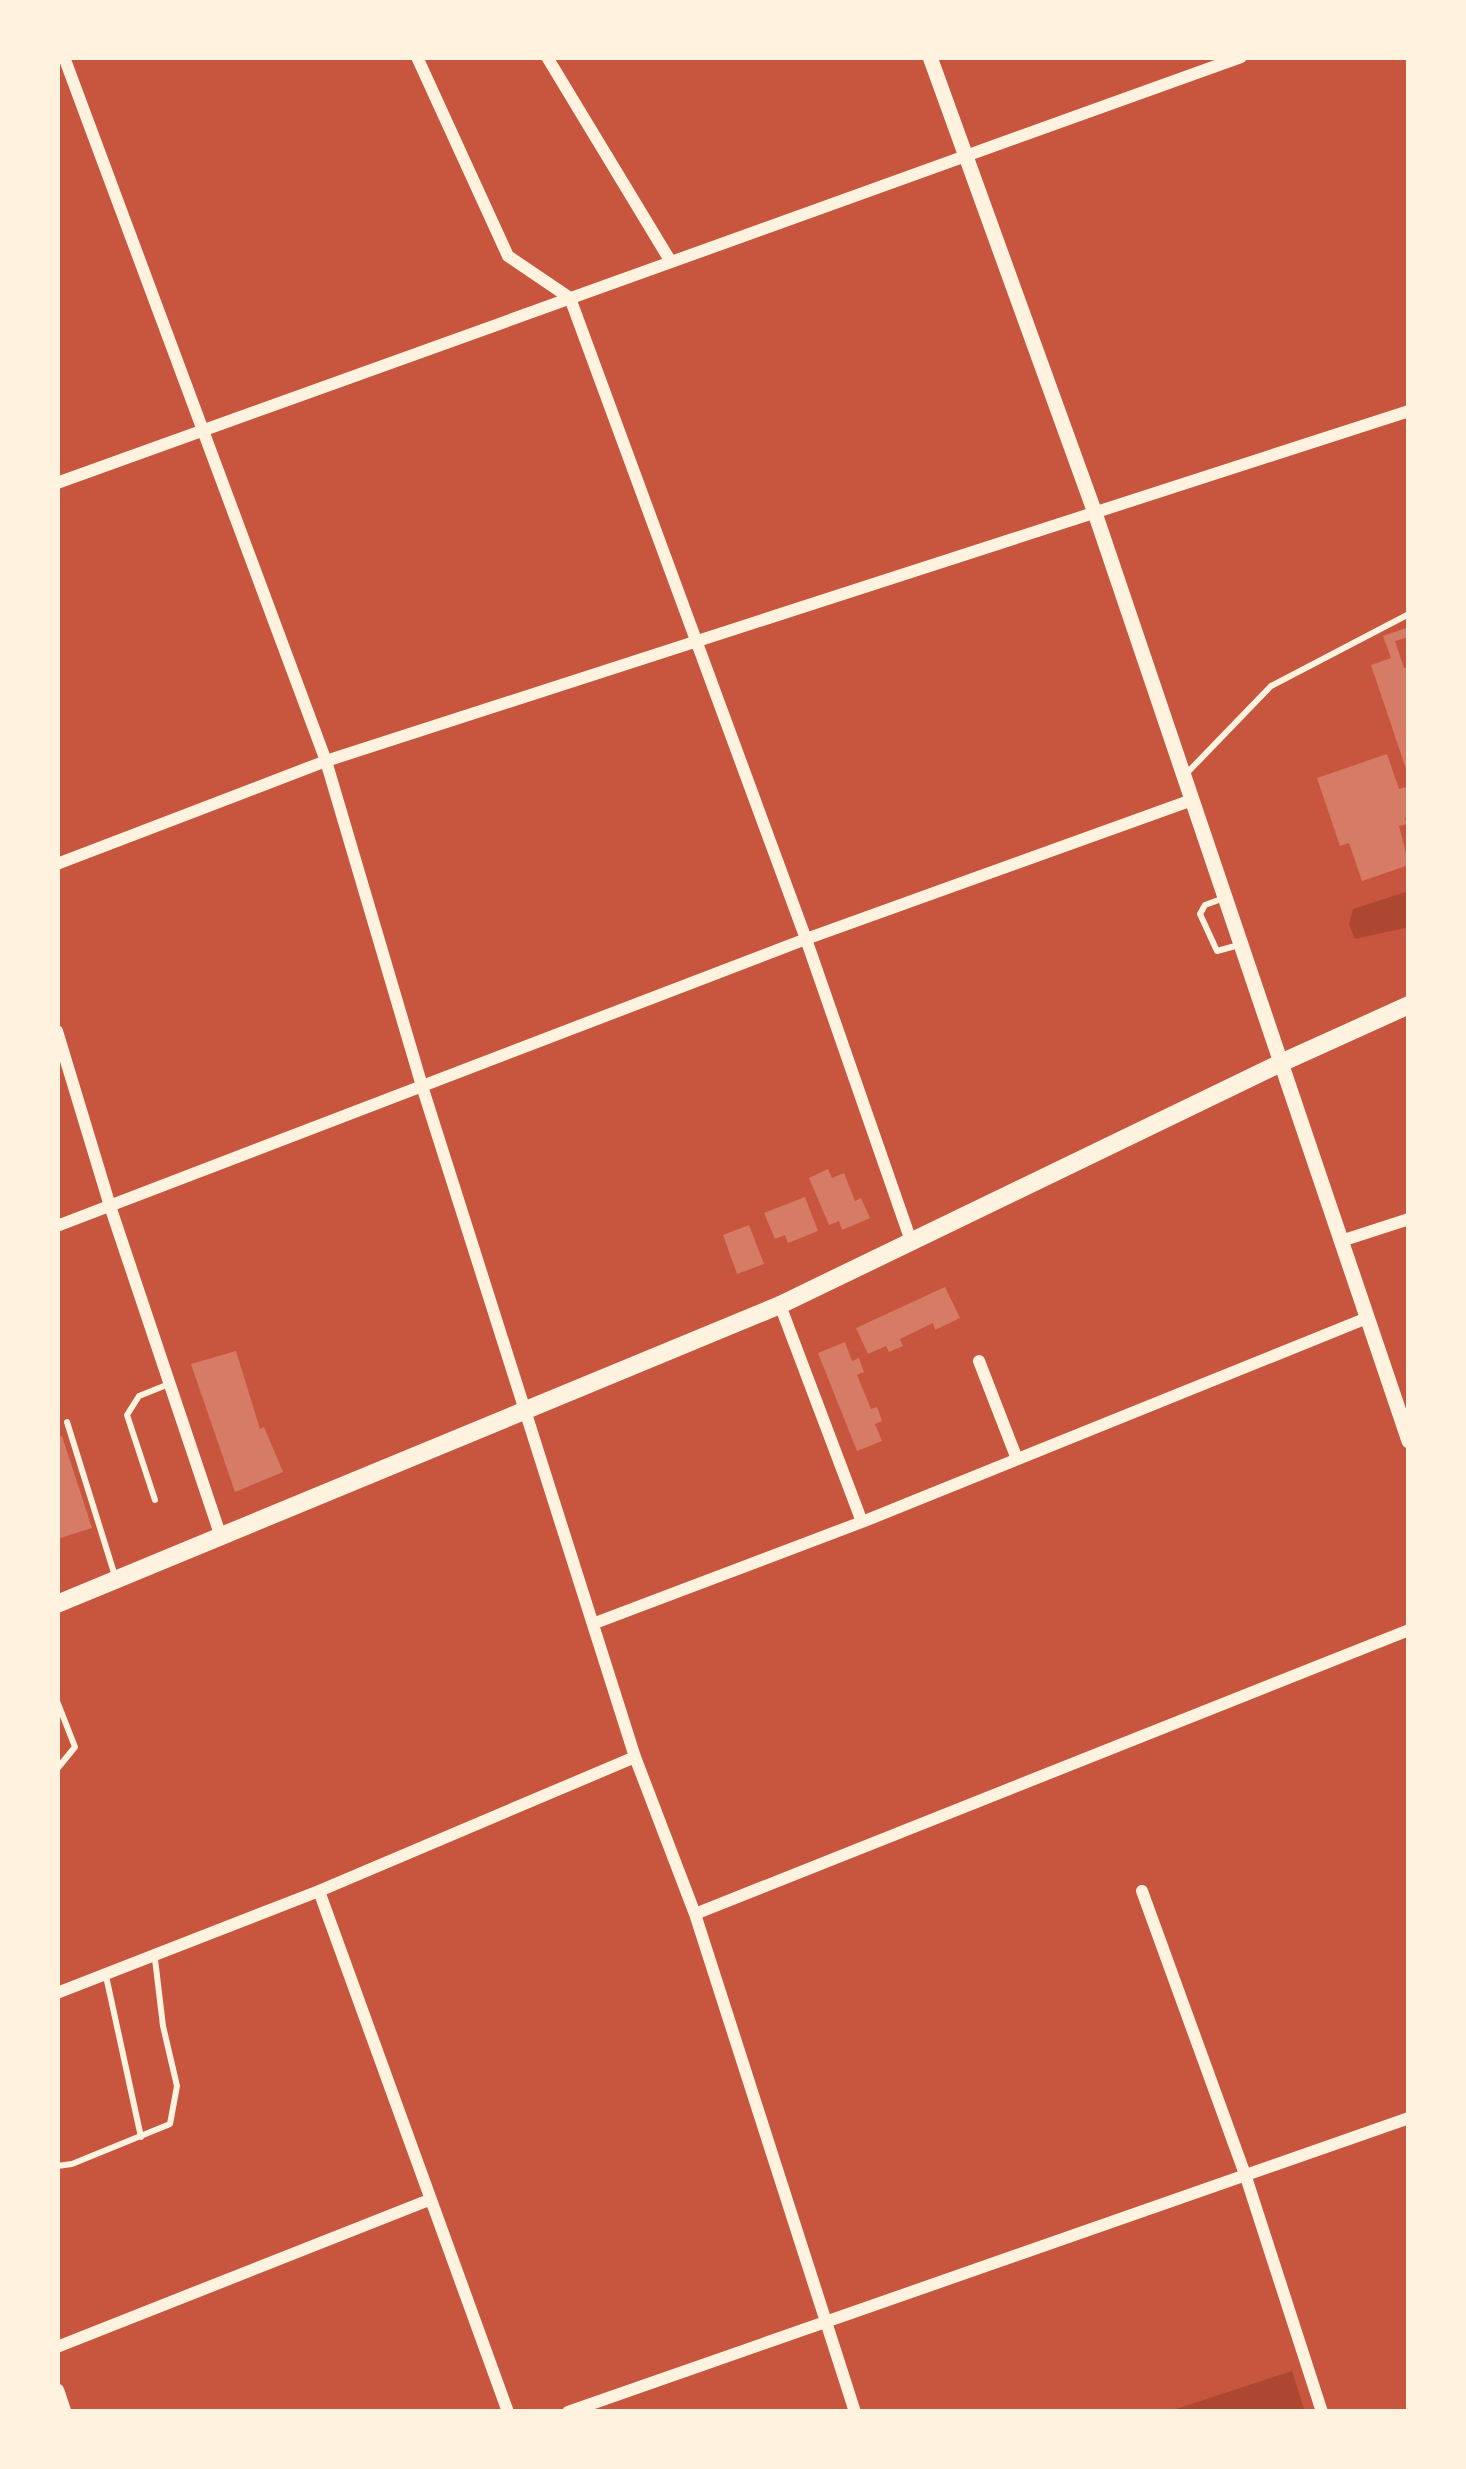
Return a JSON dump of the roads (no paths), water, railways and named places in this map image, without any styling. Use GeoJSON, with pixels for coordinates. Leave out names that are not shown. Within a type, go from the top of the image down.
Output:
{"type":"FeatureCollection","features":[{"type":"Feature","properties":{"kind":"main road"},"geometry":{"type":"LineString","coordinates":[[57,1604],[781,1305],[1409,1005]]}},
{"type":"Feature","properties":{"kind":"street"},"geometry":{"type":"LineString","coordinates":[[64,57],[326,761],[422,1086],[635,1757],[695,1914],[855,2412]]}},
{"type":"Feature","properties":{"kind":"street"},"geometry":{"type":"LineString","coordinates":[[417,57],[508,256],[570,298],[806,939],[910,1240]]}},
{"type":"Feature","properties":{"kind":"street"},"geometry":{"type":"LineString","coordinates":[[547,57],[671,262]]}},
{"type":"Feature","properties":{"kind":"street"},"geometry":{"type":"LineString","coordinates":[[930,57],[1095,513],[1409,1441]]}},
{"type":"Feature","properties":{"kind":"street"},"geometry":{"type":"LineString","coordinates":[[57,483],[1241,57]]}},
{"type":"Feature","properties":{"kind":"street"},"geometry":{"type":"LineString","coordinates":[[57,864],[326,761],[1409,412]]}},
{"type":"Feature","properties":{"kind":"street"},"geometry":{"type":"LineString","coordinates":[[57,1226],[806,939],[1192,800]]}},
{"type":"Feature","properties":{"kind":"street"},"geometry":{"type":"LineString","coordinates":[[57,1031],[221,1538]]}},
{"type":"Feature","properties":{"kind":"street"},"geometry":{"type":"LineString","coordinates":[[1341,1241],[1409,1219]]}},
{"type":"Feature","properties":{"kind":"street"},"geometry":{"type":"LineString","coordinates":[[781,1305],[862,1522]]}},
{"type":"Feature","properties":{"kind":"street"},"geometry":{"type":"LineString","coordinates":[[595,1623],[862,1522],[1367,1318]]}},
{"type":"Feature","properties":{"kind":"street"},"geometry":{"type":"LineString","coordinates":[[979,1360],[1017,1460]]}},
{"type":"Feature","properties":{"kind":"street"},"geometry":{"type":"LineString","coordinates":[[695,1914],[1409,1630]]}},
{"type":"Feature","properties":{"kind":"street"},"geometry":{"type":"LineString","coordinates":[[57,1993],[319,1891],[635,1757]]}},
{"type":"Feature","properties":{"kind":"street"},"geometry":{"type":"LineString","coordinates":[[319,1891],[508,2412]]}},
{"type":"Feature","properties":{"kind":"street"},"geometry":{"type":"LineString","coordinates":[[1142,1891],[1246,2177],[1322,2412]]}},
{"type":"Feature","properties":{"kind":"street"},"geometry":{"type":"LineString","coordinates":[[568,2412],[1409,2118]]}},
{"type":"Feature","properties":{"kind":"street"},"geometry":{"type":"LineString","coordinates":[[57,2347],[429,2200]]}},
{"type":"Feature","properties":{"kind":"street"},"geometry":{"type":"LineString","coordinates":[[57,2391],[64,2412]]}},
{"type":"Feature","properties":{"kind":"lane"},"geometry":{"type":"LineString","coordinates":[[1184,776],[1271,686],[1409,614]]}},
{"type":"Feature","properties":{"kind":"lane"},"geometry":{"type":"LineString","coordinates":[[1226,897],[1205,905],[1200,914],[1216,951],[1242,944]]}},
{"type":"Feature","properties":{"kind":"lane"},"geometry":{"type":"LineString","coordinates":[[155,1500],[127,1415],[139,1396],[169,1384]]}},
{"type":"Feature","properties":{"kind":"lane"},"geometry":{"type":"LineString","coordinates":[[67,1422],[116,1580]]}},
{"type":"Feature","properties":{"kind":"lane"},"geometry":{"type":"LineString","coordinates":[[57,1701],[75,1747],[57,1769]]}},
{"type":"Feature","properties":{"kind":"lane"},"geometry":{"type":"LineString","coordinates":[[57,2166],[170,2124],[177,2086],[154,1955]]}},
{"type":"Feature","properties":{"kind":"lane"},"geometry":{"type":"LineString","coordinates":[[105,1974],[141,2137]]}}]}
